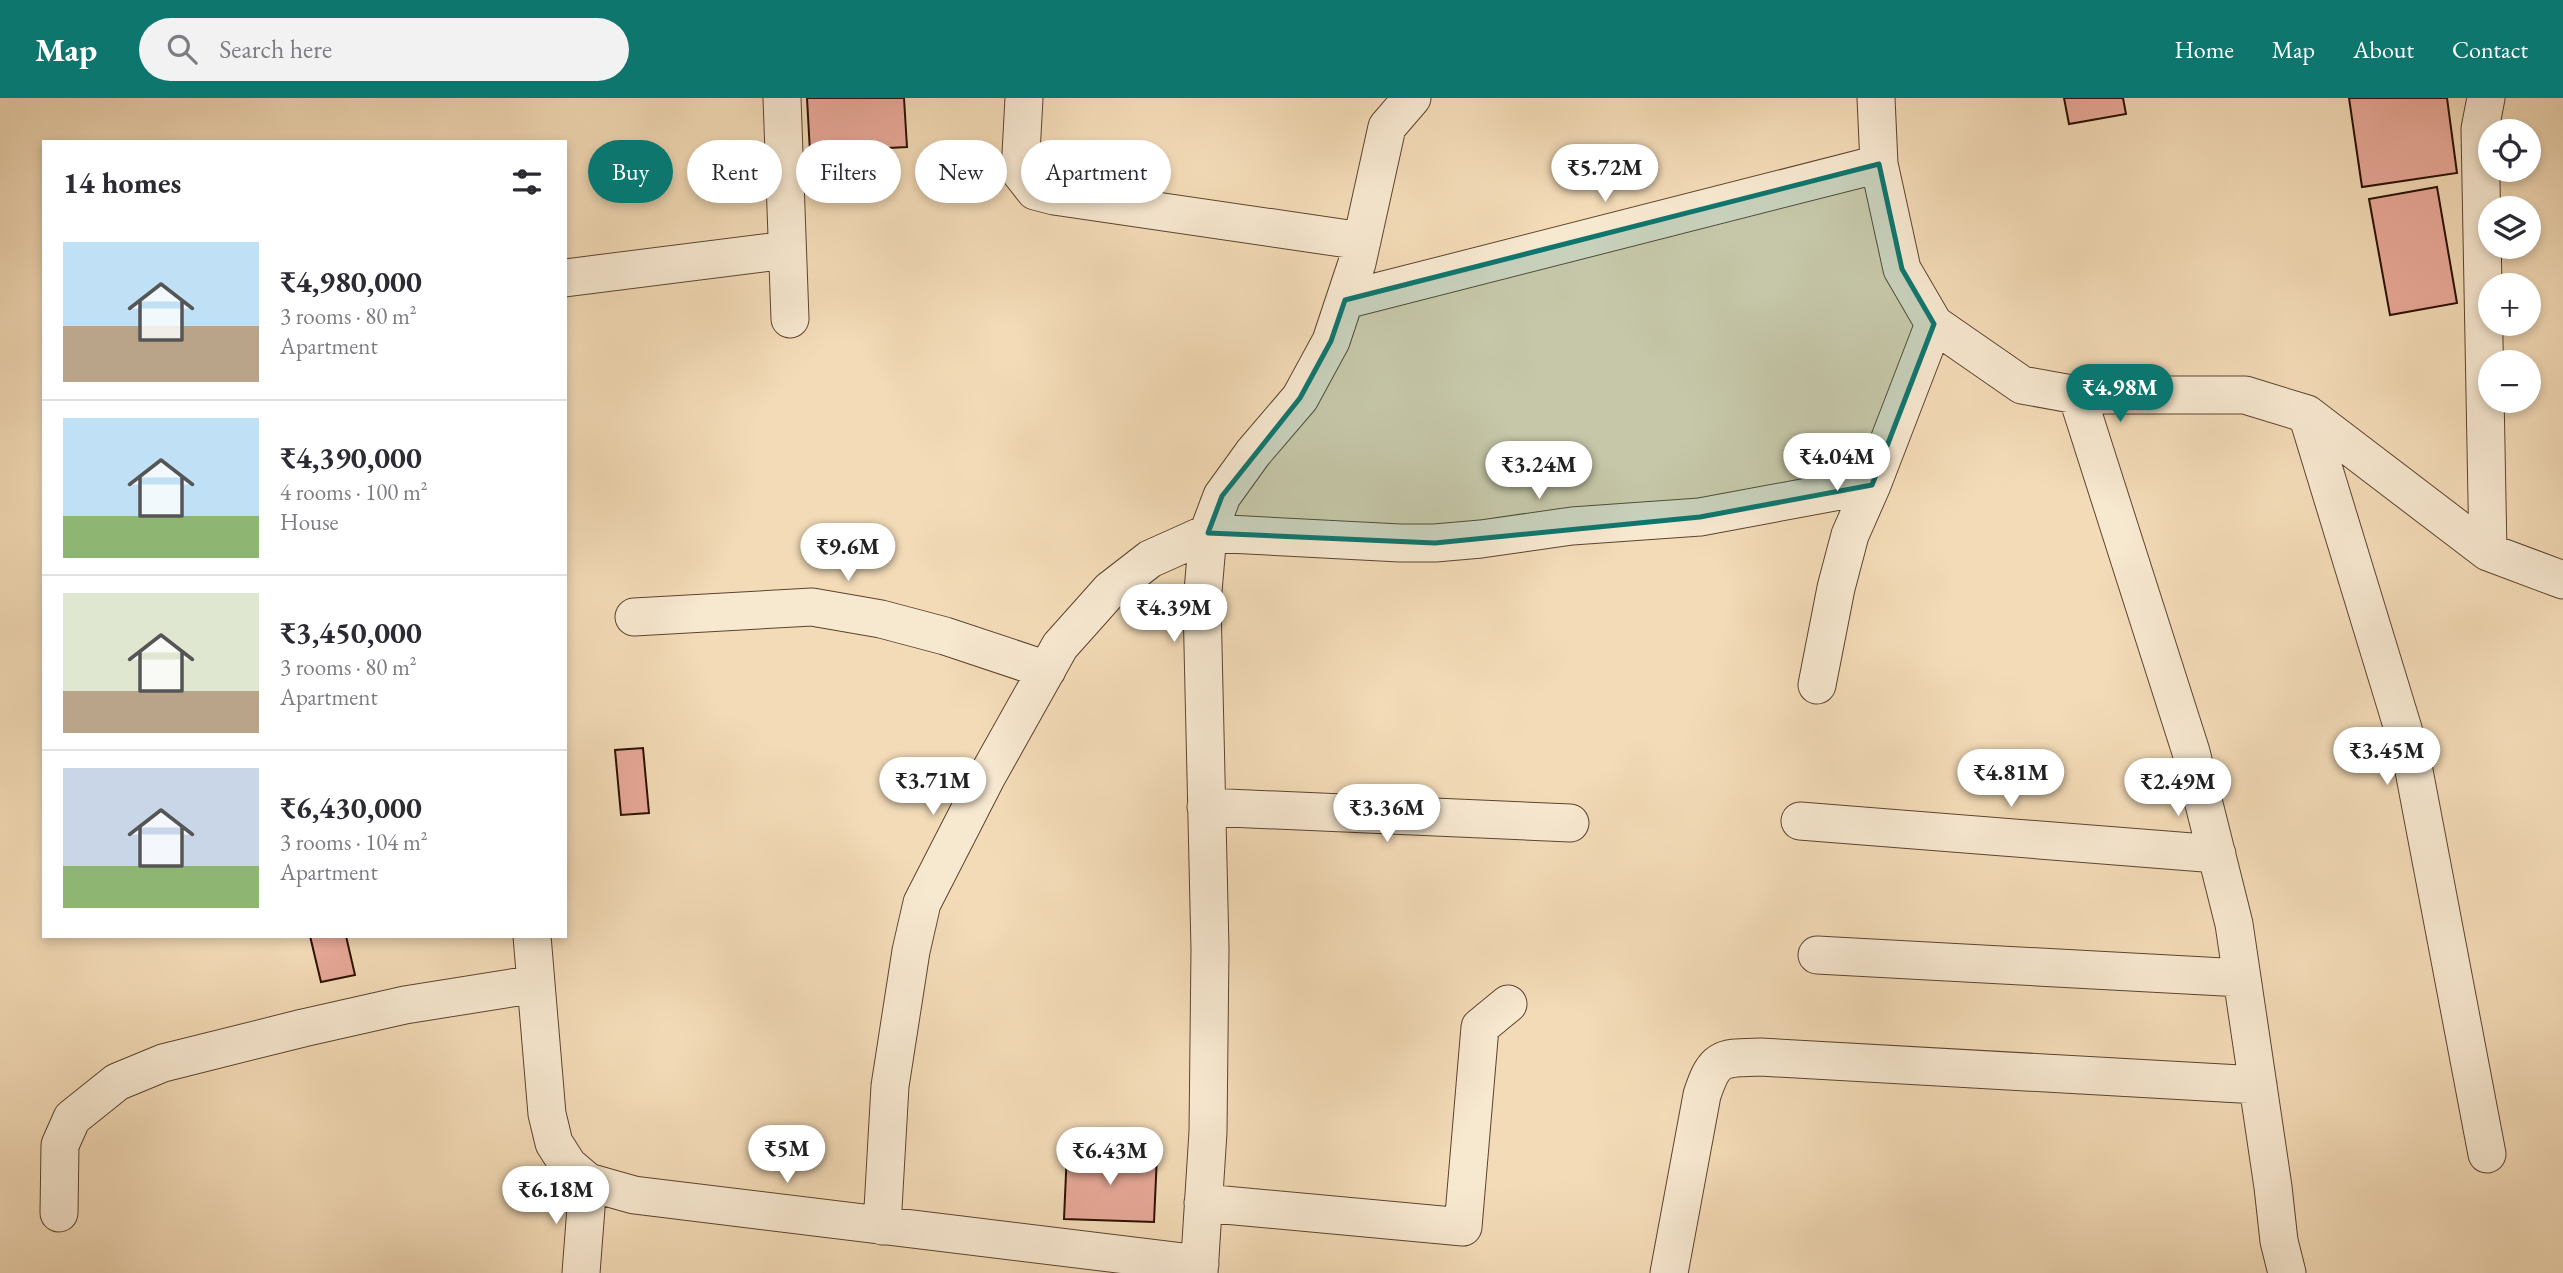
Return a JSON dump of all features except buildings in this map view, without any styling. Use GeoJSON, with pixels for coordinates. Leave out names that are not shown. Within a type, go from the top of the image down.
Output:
{"type":"FeatureCollection","features":[{"type":"Feature","properties":{"kind":"street"},"geometry":{"type":"LineString","coordinates":[[782,98],[790,319]]}},
{"type":"Feature","properties":{"kind":"street"},"geometry":{"type":"LineString","coordinates":[[1024,98],[1020,172],[1035,191],[1362,241]]}},
{"type":"Feature","properties":{"kind":"street"},"geometry":{"type":"LineString","coordinates":[[531,938],[547,1114],[554,1143],[568,1164],[588,1182],[634,1195],[1199,1268],[1208,1132],[1210,949],[1202,603],[1208,533],[1222,496],[1253,453],[1300,398],[1331,341],[1362,241],[1387,127],[1412,98]]}},
{"type":"Feature","properties":{"kind":"street"},"geometry":{"type":"LineString","coordinates":[[1876,98],[1879,164],[1902,269],[1934,324],[2022,385],[2077,395],[2245,395],[2307,414],[2488,552],[2563,580]]}},
{"type":"Feature","properties":{"kind":"street"},"geometry":{"type":"LineString","coordinates":[[2486,98],[2480,129],[2488,552]]}},
{"type":"Feature","properties":{"kind":"street"},"geometry":{"type":"LineString","coordinates":[[1345,300],[1879,164]]}},
{"type":"Feature","properties":{"kind":"street"},"geometry":{"type":"LineString","coordinates":[[567,278],[787,250]]}},
{"type":"Feature","properties":{"kind":"street"},"geometry":{"type":"LineString","coordinates":[[1817,685],[1836,588],[1850,535],[1934,324]]}},
{"type":"Feature","properties":{"kind":"street"},"geometry":{"type":"LineString","coordinates":[[2077,395],[2191,752],[2234,924],[2279,1241],[2287,1273]]}},
{"type":"Feature","properties":{"kind":"street"},"geometry":{"type":"LineString","coordinates":[[2307,414],[2411,755],[2487,1154]]}},
{"type":"Feature","properties":{"kind":"street"},"geometry":{"type":"LineString","coordinates":[[882,1226],[890,1086],[911,951],[922,903],[986,778],[1060,646],[1110,590],[1150,559],[1208,533],[1435,543],[1572,526],[1700,517],[1872,485]]}},
{"type":"Feature","properties":{"kind":"street"},"geometry":{"type":"LineString","coordinates":[[634,617],[812,607],[881,619],[932,632],[1047,670]]}},
{"type":"Feature","properties":{"kind":"street"},"geometry":{"type":"LineString","coordinates":[[1206,807],[1570,823]]}},
{"type":"Feature","properties":{"kind":"street"},"geometry":{"type":"LineString","coordinates":[[1800,821],[2217,855]]}},
{"type":"Feature","properties":{"kind":"street"},"geometry":{"type":"LineString","coordinates":[[1817,955],[2242,978]]}},
{"type":"Feature","properties":{"kind":"street"},"geometry":{"type":"LineString","coordinates":[[59,1213],[61,1146],[72,1118],[117,1082],[163,1063],[303,1028],[405,1005],[536,984]]}},
{"type":"Feature","properties":{"kind":"street"},"geometry":{"type":"LineString","coordinates":[[1203,1203],[1463,1227],[1480,1027],[1508,1004]]}},
{"type":"Feature","properties":{"kind":"street"},"geometry":{"type":"LineString","coordinates":[[1669,1273],[1702,1095],[1710,1072],[1730,1058],[1760,1057],[2258,1085]]}},
{"type":"Feature","properties":{"kind":"street"},"geometry":{"type":"LineString","coordinates":[[581,1273],[588,1182]]}},
{"type":"Feature","properties":{"kind":"highlighted area"},"geometry":{"type":"Polygon","coordinates":[[[1879,164],[1902,269],[1934,324],[1872,485],[1700,517],[1435,543],[1208,533],[1222,496],[1300,398],[1331,341],[1345,300],[1879,164]]]}}]}
